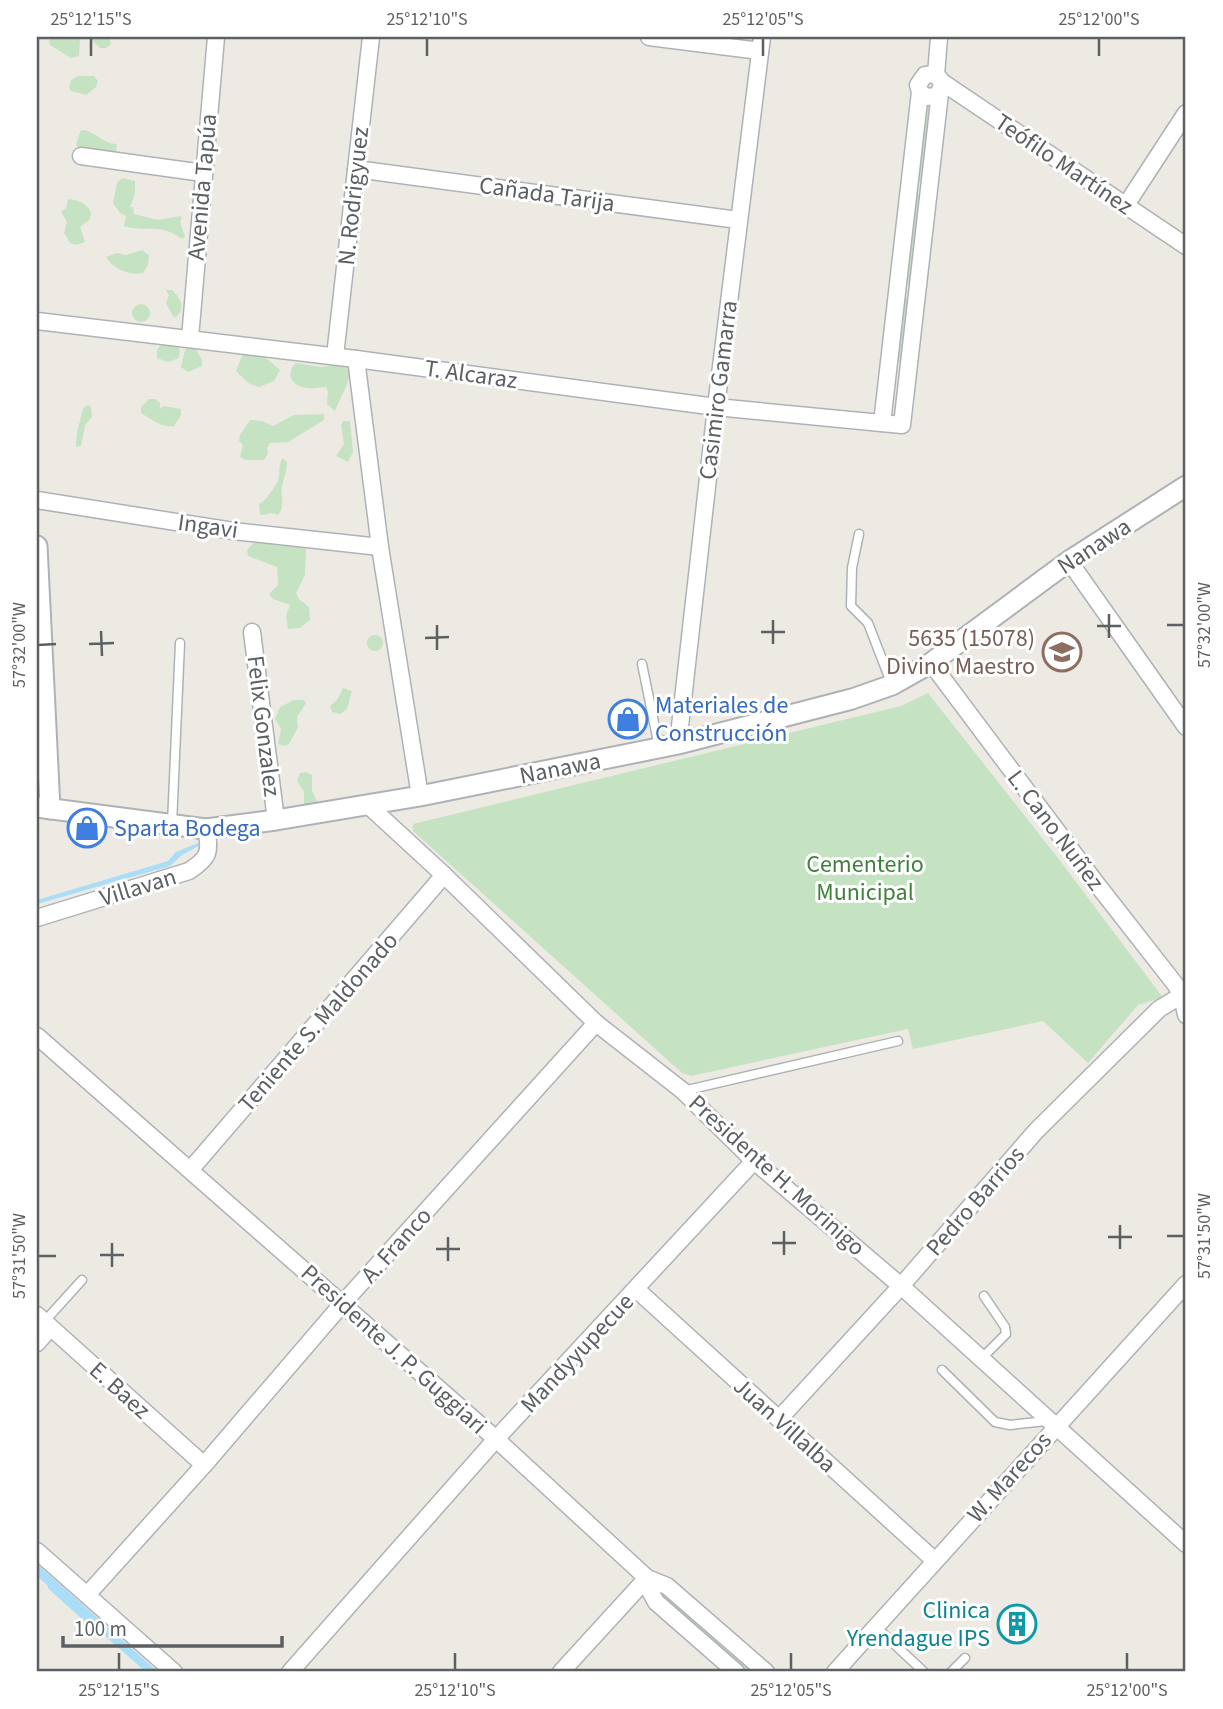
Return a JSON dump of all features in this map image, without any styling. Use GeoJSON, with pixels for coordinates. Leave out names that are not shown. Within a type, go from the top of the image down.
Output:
{"type":"FeatureCollection","features":[{"type":"Feature","properties":{"kind":"street","name":"Avenida Tapúa"},"geometry":{"type":"LineString","coordinates":[[190,338],[216,37]]}},
{"type":"Feature","properties":{"kind":"street","name":"N. Rodrigyuez"},"geometry":{"type":"LineString","coordinates":[[335,356],[371,37]]}},
{"type":"Feature","properties":{"kind":"street"},"geometry":{"type":"LineString","coordinates":[[649,37],[761,44]]}},
{"type":"Feature","properties":{"kind":"street"},"geometry":{"type":"LineString","coordinates":[[887,368],[909,371],[939,84],[939,37]]}},
{"type":"Feature","properties":{"kind":"street","name":"Casimiro Gamarra"},"geometry":{"type":"LineString","coordinates":[[669,746],[716,407],[761,44]]}},
{"type":"Feature","properties":{"kind":"street"},"geometry":{"type":"LineString","coordinates":[[882,423],[920,92],[918,85],[922,77],[929,74],[939,84]]}},
{"type":"Feature","properties":{"kind":"street","name":"Teófilo Martínez"},"geometry":{"type":"LineString","coordinates":[[939,84],[1186,246]]}},
{"type":"Feature","properties":{"kind":"street"},"geometry":{"type":"LineString","coordinates":[[1126,205],[1186,113]]}},
{"type":"Feature","properties":{"kind":"street"},"geometry":{"type":"LineString","coordinates":[[81,156],[203,173]]}},
{"type":"Feature","properties":{"kind":"street","name":"Cañada Tarija"},"geometry":{"type":"LineString","coordinates":[[356,169],[738,220]]}},
{"type":"Feature","properties":{"kind":"street"},"geometry":{"type":"LineString","coordinates":[[897,289],[918,292]]}},
{"type":"Feature","properties":{"kind":"street","name":"T. Alcaraz"},"geometry":{"type":"LineString","coordinates":[[37,321],[335,356],[716,407],[902,425],[909,371]]}},
{"type":"Feature","properties":{"kind":"street"},"geometry":{"type":"LineString","coordinates":[[356,359],[380,547],[420,796]]}},
{"type":"Feature","properties":{"kind":"street","name":"Nanawa"},"geometry":{"type":"LineString","coordinates":[[44,808],[206,829],[276,820],[420,796],[669,746],[852,699],[892,685],[931,663],[1069,561],[1186,486]]}},
{"type":"Feature","properties":{"kind":"street","name":"Ingavi"},"geometry":{"type":"LineString","coordinates":[[37,500],[233,531],[380,547]]}},
{"type":"Feature","properties":{"kind":"street"},"geometry":{"type":"LineString","coordinates":[[37,546],[44,808]]}},
{"type":"Feature","properties":{"kind":"street"},"geometry":{"type":"LineString","coordinates":[[1069,561],[1186,727]]}},
{"type":"Feature","properties":{"kind":"street","name":"Felix Gonzalez"},"geometry":{"type":"LineString","coordinates":[[252,632],[276,820]]}},
{"type":"Feature","properties":{"kind":"street","name":"L. Cano Nuñez"},"geometry":{"type":"LineString","coordinates":[[931,663],[1184,996],[1186,1015]]}},
{"type":"Feature","properties":{"kind":"street","name":"Presidente H. Morinigo"},"geometry":{"type":"LineString","coordinates":[[369,805],[596,1023],[683,1091],[754,1161],[901,1286],[1186,1544]]}},
{"type":"Feature","properties":{"kind":"street","name":"Villavan"},"geometry":{"type":"LineString","coordinates":[[37,918],[189,871],[201,863],[206,855],[209,846],[206,829]]}},
{"type":"Feature","properties":{"kind":"street","name":"Teniente S. Maldonado"},"geometry":{"type":"LineString","coordinates":[[191,1170],[444,875]]}},
{"type":"Feature","properties":{"kind":"street","name":"Pedro Barrios"},"geometry":{"type":"LineString","coordinates":[[779,1419],[901,1286],[1037,1131],[1159,1009],[1184,996]]}},
{"type":"Feature","properties":{"kind":"street","name":"A. Franco"},"geometry":{"type":"LineString","coordinates":[[87,1595],[343,1304],[596,1023]]}},
{"type":"Feature","properties":{"kind":"street","name":"Presidente J. P. Guggiari"},"geometry":{"type":"LineString","coordinates":[[38,1041],[191,1170],[496,1439],[647,1578],[656,1602],[736,1672]]}},
{"type":"Feature","properties":{"kind":"street","name":"Mandyyupecue"},"geometry":{"type":"LineString","coordinates":[[290,1672],[496,1439],[754,1161]]}},
{"type":"Feature","properties":{"kind":"street","name":"W. Marecos"},"geometry":{"type":"LineString","coordinates":[[835,1672],[1053,1423],[1186,1284]]}},
{"type":"Feature","properties":{"kind":"street","name":"Juan Villalba"},"geometry":{"type":"LineString","coordinates":[[636,1289],[934,1560]]}},
{"type":"Feature","properties":{"kind":"street"},"geometry":{"type":"LineString","coordinates":[[37,1343],[44,1322]]}},
{"type":"Feature","properties":{"kind":"street","name":"E. Baez"},"geometry":{"type":"LineString","coordinates":[[44,1322],[204,1465]]}},
{"type":"Feature","properties":{"kind":"street"},"geometry":{"type":"LineString","coordinates":[[37,1551],[174,1672]]}},
{"type":"Feature","properties":{"kind":"street"},"geometry":{"type":"LineString","coordinates":[[561,1672],[647,1578],[667,1586],[766,1672]]}},
{"type":"Feature","properties":{"kind":"lane"},"geometry":{"type":"LineString","coordinates":[[859,534],[852,568],[851,607],[868,623],[892,685]]}},
{"type":"Feature","properties":{"kind":"lane"},"geometry":{"type":"LineString","coordinates":[[172,824],[180,643]]}},
{"type":"Feature","properties":{"kind":"lane"},"geometry":{"type":"LineString","coordinates":[[642,664],[669,746]]}},
{"type":"Feature","properties":{"kind":"lane"},"geometry":{"type":"LineString","coordinates":[[683,1091],[898,1041]]}},
{"type":"Feature","properties":{"kind":"lane"},"geometry":{"type":"LineString","coordinates":[[44,1322],[82,1280]]}},
{"type":"Feature","properties":{"kind":"lane"},"geometry":{"type":"LineString","coordinates":[[981,1359],[1006,1334],[1005,1327],[984,1296]]}},
{"type":"Feature","properties":{"kind":"lane"},"geometry":{"type":"LineString","coordinates":[[942,1370],[995,1422],[1010,1425],[1053,1423]]}},
{"type":"Feature","properties":{"kind":"lane"},"geometry":{"type":"LineString","coordinates":[[876,1628],[924,1672]]}},
{"type":"Feature","properties":{"kind":"lane"},"geometry":{"type":"LineString","coordinates":[[951,1672],[965,1658]]}},
{"type":"Feature","properties":{"kind":"green space"},"geometry":{"type":"Polygon","coordinates":[[[55,37],[109,37],[111,44],[100,48],[91,39],[80,39],[79,56],[71,58],[50,45],[49,40],[55,37]]]}},
{"type":"Feature","properties":{"kind":"green space"},"geometry":{"type":"Polygon","coordinates":[[[78,76],[94,76],[98,81],[96,87],[86,95],[71,91],[71,80],[78,76]]]}},
{"type":"Feature","properties":{"kind":"green space"},"geometry":{"type":"Polygon","coordinates":[[[930,103],[920,183],[916,181],[924,104],[930,103]]]}},
{"type":"Feature","properties":{"kind":"green space"},"geometry":{"type":"Polygon","coordinates":[[[81,130],[117,144],[116,151],[111,155],[79,149],[76,144],[81,130]]]}},
{"type":"Feature","properties":{"kind":"green space"},"geometry":{"type":"Polygon","coordinates":[[[122,178],[135,181],[135,194],[130,207],[133,207],[134,214],[158,220],[181,216],[180,222],[185,237],[182,239],[160,229],[124,226],[126,216],[120,213],[113,203],[117,183],[122,178]]]}},
{"type":"Feature","properties":{"kind":"green space"},"geometry":{"type":"Polygon","coordinates":[[[915,196],[921,196],[911,283],[907,283],[915,196]]]}},
{"type":"Feature","properties":{"kind":"green space"},"geometry":{"type":"Polygon","coordinates":[[[68,199],[81,202],[91,212],[90,219],[80,227],[85,242],[76,245],[70,243],[64,233],[67,222],[61,212],[66,208],[68,199]]]}},
{"type":"Feature","properties":{"kind":"green space"},"geometry":{"type":"Polygon","coordinates":[[[142,250],[149,255],[148,265],[143,273],[122,271],[106,257],[117,253],[126,255],[142,250]]]}},
{"type":"Feature","properties":{"kind":"green space"},"geometry":{"type":"Polygon","coordinates":[[[166,290],[172,290],[181,304],[178,315],[174,318],[166,303],[169,295],[166,290]]]}},
{"type":"Feature","properties":{"kind":"green space"},"geometry":{"type":"Polygon","coordinates":[[[908,297],[902,362],[899,362],[897,360],[903,298],[908,297]]]}},
{"type":"Feature","properties":{"kind":"green space"},"geometry":{"type":"Polygon","coordinates":[[[141,304],[147,307],[150,313],[147,319],[141,322],[135,319],[132,313],[135,307],[141,304]]]}},
{"type":"Feature","properties":{"kind":"green space"},"geometry":{"type":"Polygon","coordinates":[[[164,341],[176,343],[180,351],[179,358],[168,362],[157,358],[157,350],[164,341]]]}},
{"type":"Feature","properties":{"kind":"green space"},"geometry":{"type":"Polygon","coordinates":[[[190,347],[196,349],[202,366],[188,372],[181,367],[185,350],[190,347]]]}},
{"type":"Feature","properties":{"kind":"green space"},"geometry":{"type":"Polygon","coordinates":[[[257,350],[280,370],[274,381],[259,387],[248,383],[236,371],[244,351],[257,350]]]}},
{"type":"Feature","properties":{"kind":"green space"},"geometry":{"type":"Polygon","coordinates":[[[296,363],[321,367],[339,364],[349,370],[347,384],[335,411],[327,404],[326,387],[307,388],[294,383],[291,371],[296,363]]]}},
{"type":"Feature","properties":{"kind":"green space"},"geometry":{"type":"Polygon","coordinates":[[[149,399],[160,403],[160,409],[163,406],[181,409],[181,415],[174,426],[162,425],[141,413],[141,407],[149,399]]]}},
{"type":"Feature","properties":{"kind":"green space"},"geometry":{"type":"Polygon","coordinates":[[[88,405],[91,407],[92,417],[85,425],[81,446],[76,447],[83,408],[88,405]]]}},
{"type":"Feature","properties":{"kind":"green space"},"geometry":{"type":"Polygon","coordinates":[[[324,414],[324,420],[288,442],[270,443],[264,460],[246,460],[240,457],[243,445],[239,441],[240,435],[250,420],[273,426],[294,415],[324,414]]]}},
{"type":"Feature","properties":{"kind":"green space"},"geometry":{"type":"Polygon","coordinates":[[[343,421],[350,421],[353,452],[348,462],[336,456],[344,444],[341,425],[343,421]]]}},
{"type":"Feature","properties":{"kind":"green space"},"geometry":{"type":"Polygon","coordinates":[[[283,458],[287,465],[280,511],[278,515],[260,514],[259,504],[278,481],[283,458]]]}},
{"type":"Feature","properties":{"kind":"green space"},"geometry":{"type":"Polygon","coordinates":[[[261,540],[278,546],[296,544],[306,549],[305,575],[296,593],[309,607],[310,620],[300,628],[288,629],[286,616],[290,605],[273,599],[269,594],[278,585],[277,567],[248,556],[247,550],[255,541],[261,540]]]}},
{"type":"Feature","properties":{"kind":"green space"},"geometry":{"type":"Polygon","coordinates":[[[375,635],[383,643],[375,651],[367,643],[375,635]]]}},
{"type":"Feature","properties":{"kind":"green space"},"geometry":{"type":"Polygon","coordinates":[[[343,688],[352,691],[347,709],[341,714],[332,712],[330,706],[337,700],[343,688]]]}},
{"type":"Feature","properties":{"kind":"green space","name":"Cementerio Municipal"},"geometry":{"type":"Polygon","coordinates":[[[928,693],[1161,995],[1161,998],[1138,1005],[1088,1063],[1043,1021],[913,1049],[908,1029],[691,1076],[682,1073],[413,831],[413,824],[901,706],[928,693]]]}},
{"type":"Feature","properties":{"kind":"green space"},"geometry":{"type":"Polygon","coordinates":[[[294,700],[304,700],[306,703],[297,717],[298,727],[289,744],[284,746],[278,744],[281,729],[275,719],[280,707],[294,700]]]}},
{"type":"Feature","properties":{"kind":"green space"},"geometry":{"type":"Polygon","coordinates":[[[300,773],[312,775],[312,791],[319,805],[304,808],[304,792],[297,781],[300,773]]]}},
{"type":"Feature","properties":{"kind":"green space"},"geometry":{"type":"Polygon","coordinates":[[[657,1587],[755,1672],[747,1672],[657,1591],[657,1587]]]}},
{"type":"Feature","properties":{"kind":"water"},"geometry":{"type":"Polygon","coordinates":[[[198,843],[199,846],[182,855],[170,866],[37,904],[37,900],[168,861],[176,852],[198,843]]]}},
{"type":"Feature","properties":{"kind":"water"},"geometry":{"type":"Polygon","coordinates":[[[37,1564],[158,1672],[146,1672],[37,1576],[37,1564]]]}},
{"type":"Feature","properties":{"kind":"waterway"},"geometry":{"type":"LineString","coordinates":[[50,1587],[90,1623]]}},
{"type":"Feature","properties":{"kind":"place","name":"5635 (15078) Divino Maestro"},"geometry":{"type":"Point","coordinates":[1062,652]}},
{"type":"Feature","properties":{"kind":"place","name":"Materiales de Construcción"},"geometry":{"type":"Point","coordinates":[628,719]}},
{"type":"Feature","properties":{"kind":"place","name":"Sparta Bodega"},"geometry":{"type":"Point","coordinates":[87,828]}},
{"type":"Feature","properties":{"kind":"place","name":"Clinica Yrendague IPS"},"geometry":{"type":"Point","coordinates":[1017,1624]}}]}
